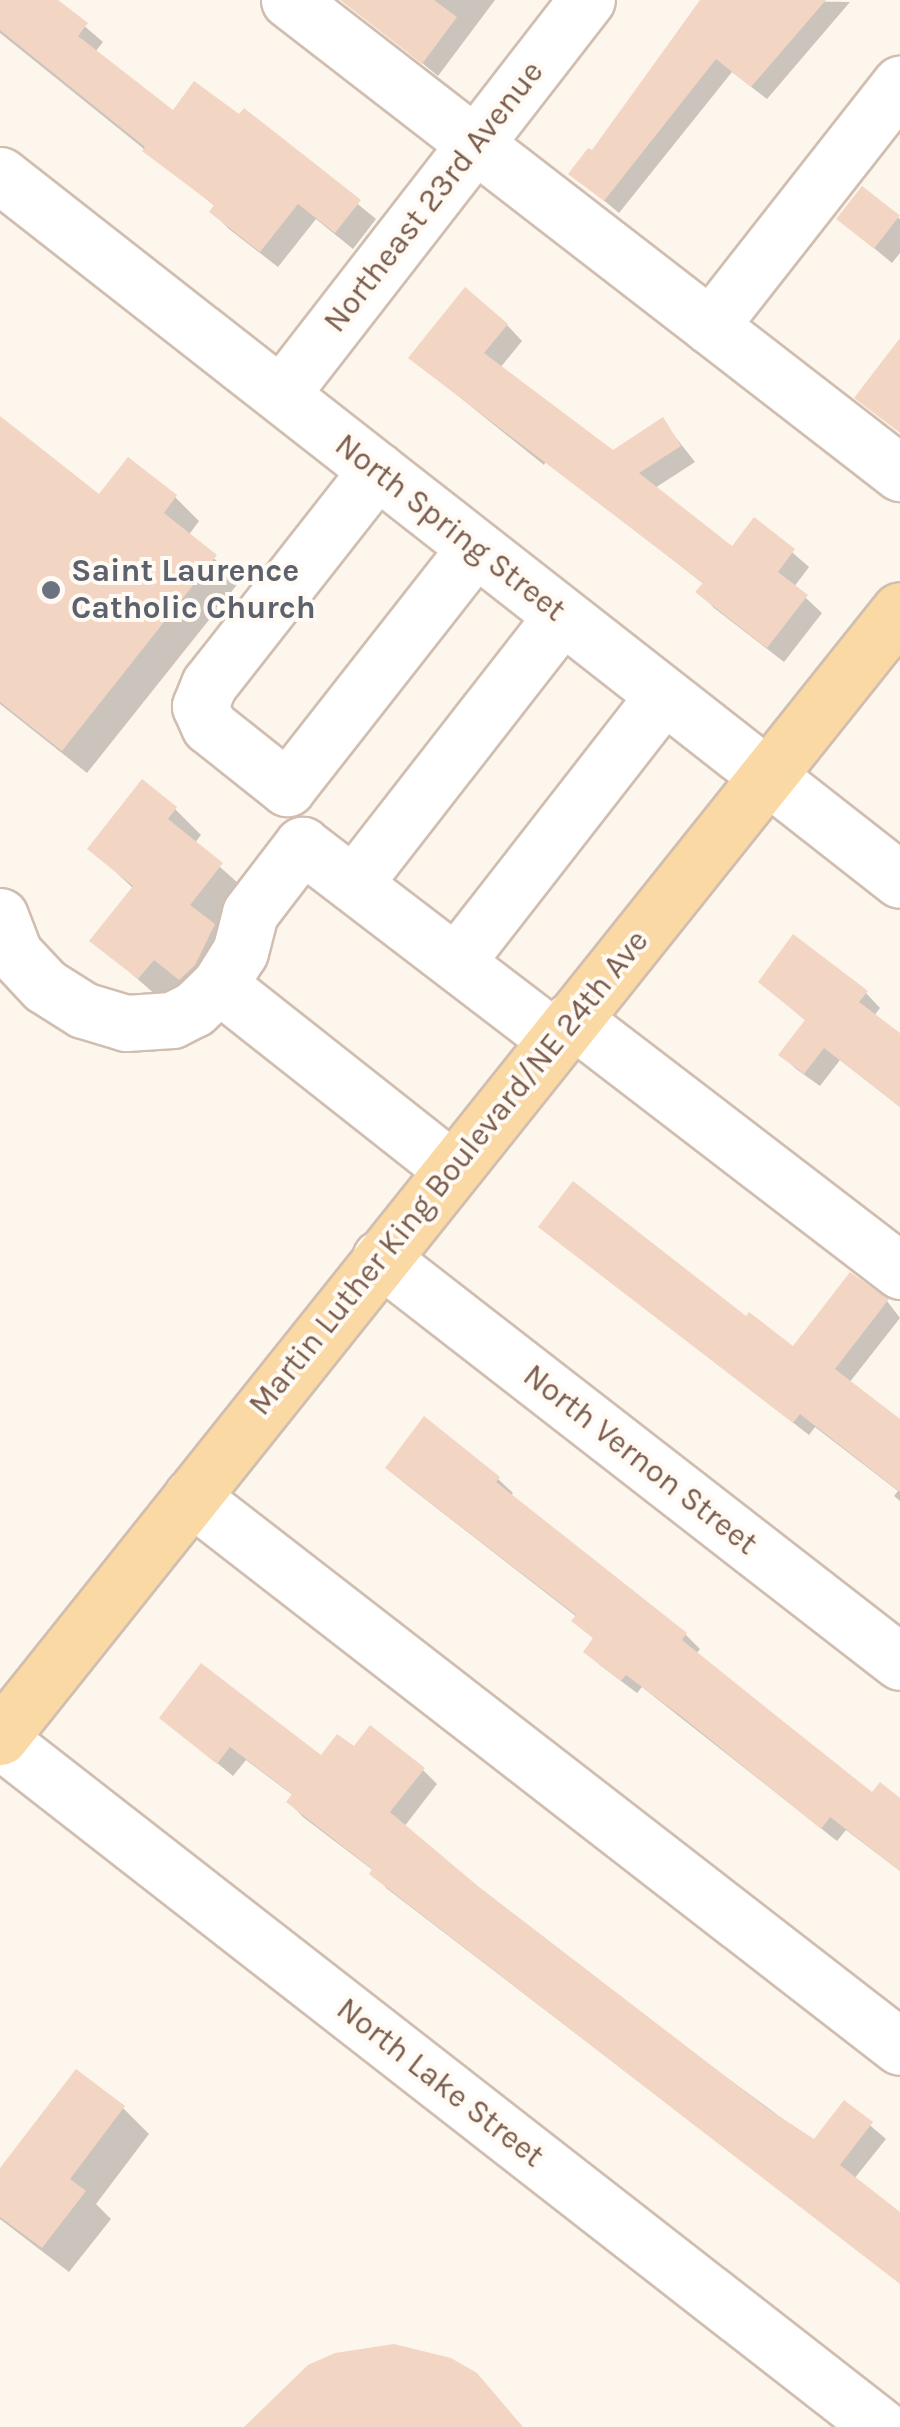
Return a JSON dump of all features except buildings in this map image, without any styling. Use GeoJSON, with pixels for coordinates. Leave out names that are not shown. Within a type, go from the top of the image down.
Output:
{"type":"FeatureCollection","features":[{"type":"Feature","properties":{"kind":"main road","name":"Martin Luther King Boulevard/NE 24th Ave"},"geometry":{"type":"LineString","coordinates":[[0,1738],[900,610]]}},
{"type":"Feature","properties":{"kind":"street"},"geometry":{"type":"LineString","coordinates":[[289,0],[900,474]]}},
{"type":"Feature","properties":{"kind":"street","name":"Northeast 23rd Avenue"},"geometry":{"type":"LineString","coordinates":[[281,394],[587,0]]}},
{"type":"Feature","properties":{"kind":"street"},"geometry":{"type":"LineString","coordinates":[[710,326],[900,84]]}},
{"type":"Feature","properties":{"kind":"street","name":"North Spring Street"},"geometry":{"type":"LineString","coordinates":[[0,175],[900,880]]}},
{"type":"Feature","properties":{"kind":"street"},"geometry":{"type":"LineString","coordinates":[[377,470],[209,684],[200,706],[209,726],[287,788],[302,846],[456,962],[564,1029],[900,1271]]}},
{"type":"Feature","properties":{"kind":"street"},"geometry":{"type":"LineString","coordinates":[[287,788],[475,548]]}},
{"type":"Feature","properties":{"kind":"street"},"geometry":{"type":"LineString","coordinates":[[354,883],[562,616]]}},
{"type":"Feature","properties":{"kind":"street"},"geometry":{"type":"LineString","coordinates":[[456,962],[663,696]]}},
{"type":"Feature","properties":{"kind":"street"},"geometry":{"type":"LineString","coordinates":[[0,916],[14,953],[45,986],[83,1010],[126,1023],[172,1020],[194,1009],[219,985],[240,952],[250,913],[302,846]]}},
{"type":"Feature","properties":{"kind":"street"},"geometry":{"type":"LineString","coordinates":[[219,985],[452,1169]]}},
{"type":"Feature","properties":{"kind":"street","name":"North Vernon Street"},"geometry":{"type":"LineString","coordinates":[[380,1258],[900,1662]]}},
{"type":"Feature","properties":{"kind":"street"},"geometry":{"type":"LineString","coordinates":[[191,1497],[900,2048]]}},
{"type":"Feature","properties":{"kind":"street","name":"North Lake Street"},"geometry":{"type":"LineString","coordinates":[[0,1738],[881,2427]]}},
{"type":"Feature","properties":{"kind":"place","name":"Saint Laurence Catholic Church"},"geometry":{"type":"Point","coordinates":[51,590]}}]}
